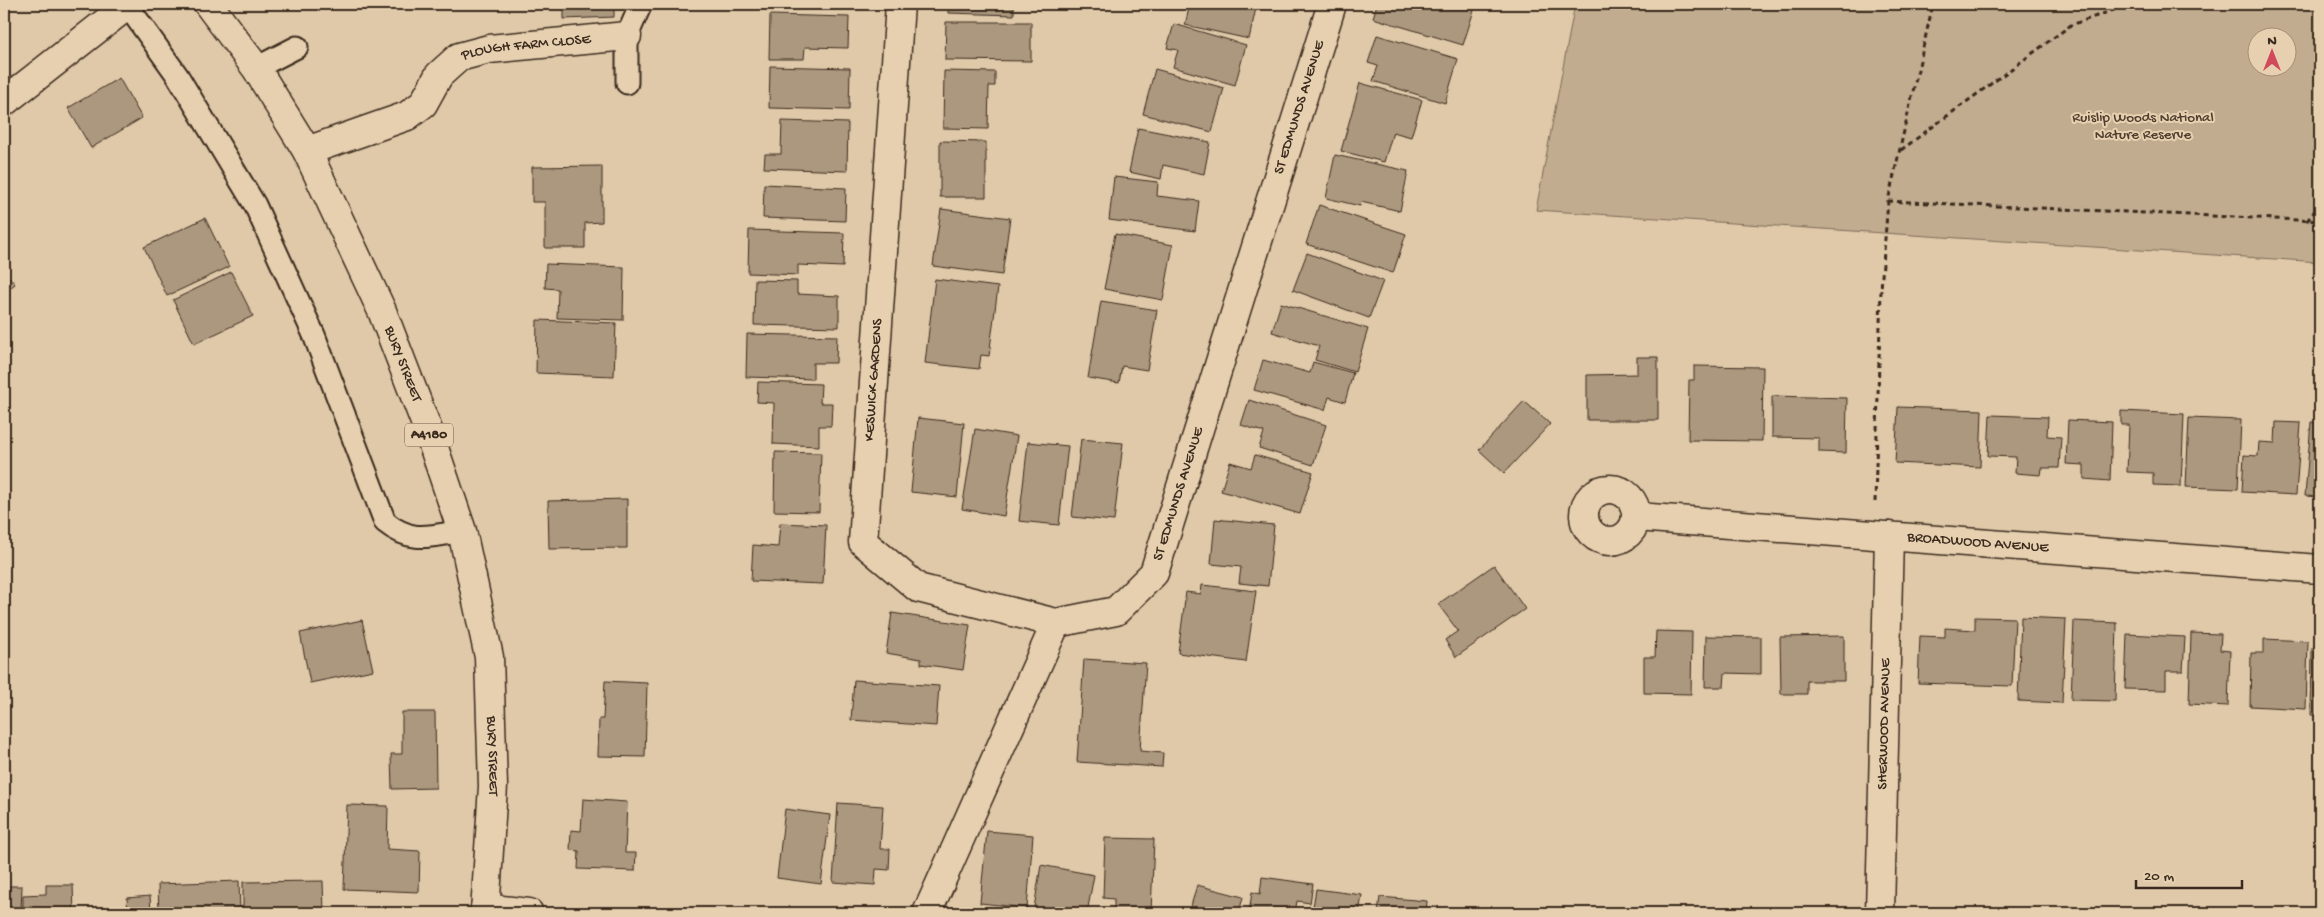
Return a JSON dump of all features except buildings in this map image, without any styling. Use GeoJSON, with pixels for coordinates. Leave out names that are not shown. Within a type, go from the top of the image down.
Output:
{"type":"FeatureCollection","features":[{"type":"Feature","properties":{"kind":"street"},"geometry":{"type":"LineString","coordinates":[[4,102],[128,4]]}},
{"type":"Feature","properties":{"kind":"street","name":"BURY STREET"},"geometry":{"type":"LineString","coordinates":[[208,4],[256,68],[307,151],[382,311],[428,430],[462,531],[488,657],[493,786],[485,911]]}},
{"type":"Feature","properties":{"kind":"street","name":"KESWICK GARDENS"},"geometry":{"type":"LineString","coordinates":[[900,4],[863,542],[918,588],[1056,623]]}},
{"type":"Feature","properties":{"kind":"street","name":"ST EDMUNDS AVENUE"},"geometry":{"type":"LineString","coordinates":[[1056,623],[1116,611],[1154,573],[1332,4]]}},
{"type":"Feature","properties":{"kind":"street","name":"PLOUGH FARM CLOSE"},"geometry":{"type":"LineString","coordinates":[[307,151],[407,116],[423,104],[439,75],[459,57],[489,49],[627,36]]}},
{"type":"Feature","properties":{"kind":"street","name":"BROADWOOD AVENUE"},"geometry":{"type":"LineString","coordinates":[[1637,516],[2320,569]]}},
{"type":"Feature","properties":{"kind":"street","name":"SHERWOOD AVENUE"},"geometry":{"type":"LineString","coordinates":[[1880,913],[1882,536]]}},
{"type":"Feature","properties":{"kind":"street"},"geometry":{"type":"LineString","coordinates":[[927,913],[1056,623]]}},
{"type":"Feature","properties":{"kind":"street"},"geometry":{"type":"LineString","coordinates":[[485,911],[529,913]]}},
{"type":"Feature","properties":{"kind":"lane"},"geometry":{"type":"LineString","coordinates":[[128,4],[177,75],[255,205],[314,335],[385,522],[396,531],[421,538],[462,531]]}},
{"type":"Feature","properties":{"kind":"lane"},"geometry":{"type":"LineString","coordinates":[[627,84],[627,36],[641,4]]}},
{"type":"Feature","properties":{"kind":"lane"},"geometry":{"type":"LineString","coordinates":[[256,68],[297,47]]}},
{"type":"Feature","properties":{"kind":"path"},"geometry":{"type":"LineString","coordinates":[[1882,536],[1881,289],[1888,201],[1933,4]]}},
{"type":"Feature","properties":{"kind":"path"},"geometry":{"type":"LineString","coordinates":[[1900,150],[2071,25],[2131,4]]}},
{"type":"Feature","properties":{"kind":"path"},"geometry":{"type":"LineString","coordinates":[[1888,201],[2320,222]]}},
{"type":"Feature","properties":{"kind":"path"},"geometry":{"type":"LineString","coordinates":[[2307,221],[2320,204]]}},
{"type":"Feature","properties":{"kind":"green space","name":"Ruislip Woods National Nature Reserve"},"geometry":{"type":"Polygon","coordinates":[[[1575,4],[2320,4],[2320,262],[1536,210],[1575,4]]]}}]}
